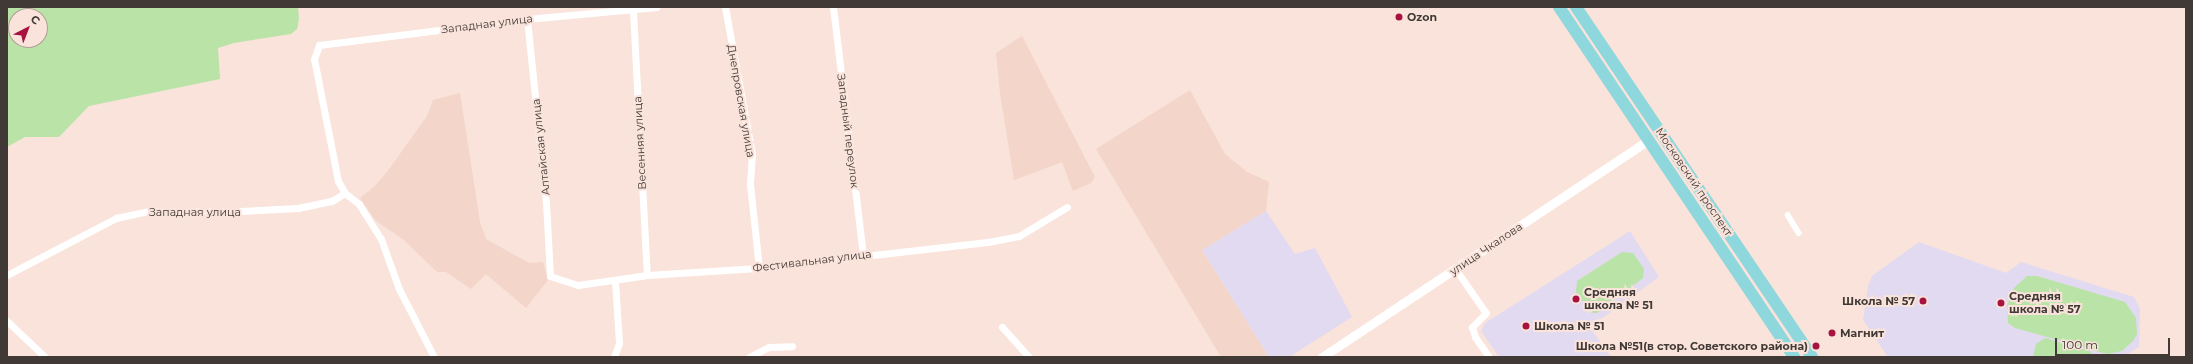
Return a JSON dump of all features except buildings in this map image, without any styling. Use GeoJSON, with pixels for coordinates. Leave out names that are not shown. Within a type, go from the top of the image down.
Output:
{"type":"FeatureCollection","features":[{"type":"Feature","properties":{"kind":"main road","name":"Московский проспект"},"geometry":{"type":"LineString","coordinates":[[1559,7],[1794,357]]}},
{"type":"Feature","properties":{"kind":"main road","name":"Московский проспект"},"geometry":{"type":"LineString","coordinates":[[1576,7],[1812,357]]}},
{"type":"Feature","properties":{"kind":"main road"},"geometry":{"type":"LineString","coordinates":[[1720,246],[1732,238]]}},
{"type":"Feature","properties":{"kind":"street","name":"Западная улица"},"geometry":{"type":"LineString","coordinates":[[7,275],[116,218],[148,211],[240,211],[298,208],[332,201],[345,192],[338,181],[321,102],[314,59],[319,45],[526,19],[633,11],[656,7]]}},
{"type":"Feature","properties":{"kind":"street","name":"Днепровская улица"},"geometry":{"type":"LineString","coordinates":[[725,7],[752,154],[750,184],[758,268]]}},
{"type":"Feature","properties":{"kind":"street","name":"Западный переулок"},"geometry":{"type":"LineString","coordinates":[[833,7],[863,255]]}},
{"type":"Feature","properties":{"kind":"street","name":"Весенняя улица"},"geometry":{"type":"LineString","coordinates":[[633,11],[647,275]]}},
{"type":"Feature","properties":{"kind":"street","name":"Алтайская улица"},"geometry":{"type":"LineString","coordinates":[[526,19],[546,202],[550,276]]}},
{"type":"Feature","properties":{"kind":"street","name":"улица Чкалова"},"geometry":{"type":"LineString","coordinates":[[1322,357],[1456,270],[1648,140]]}},
{"type":"Feature","properties":{"kind":"street"},"geometry":{"type":"LineString","coordinates":[[345,192],[358,204],[381,238],[399,289],[434,357]]}},
{"type":"Feature","properties":{"kind":"street","name":"Фестивальная улица"},"geometry":{"type":"LineString","coordinates":[[550,276],[578,285],[615,281],[647,275],[758,268],[988,242],[1019,236],[1067,207]]}},
{"type":"Feature","properties":{"kind":"street"},"geometry":{"type":"LineString","coordinates":[[1788,215],[1799,233]]}},
{"type":"Feature","properties":{"kind":"street"},"geometry":{"type":"LineString","coordinates":[[1456,270],[1486,313],[1472,326],[1475,337],[1490,357]]}},
{"type":"Feature","properties":{"kind":"street"},"geometry":{"type":"LineString","coordinates":[[614,357],[619,343],[615,281]]}},
{"type":"Feature","properties":{"kind":"street"},"geometry":{"type":"LineString","coordinates":[[7,321],[45,357]]}},
{"type":"Feature","properties":{"kind":"street"},"geometry":{"type":"LineString","coordinates":[[1002,327],[1029,357]]}},
{"type":"Feature","properties":{"kind":"street"},"geometry":{"type":"LineString","coordinates":[[749,357],[769,346],[792,346]]}},
{"type":"Feature","properties":{"kind":"shaded area"},"geometry":{"type":"Polygon","coordinates":[[[1022,36],[1095,177],[1091,183],[1073,191],[1062,162],[1014,180],[1000,93],[996,53],[1022,36]]]}},
{"type":"Feature","properties":{"kind":"shaded area"},"geometry":{"type":"Polygon","coordinates":[[[1190,90],[1225,154],[1247,172],[1269,182],[1266,211],[1202,250],[1269,357],[1221,357],[1096,149],[1190,90]]]}},
{"type":"Feature","properties":{"kind":"shaded area"},"geometry":{"type":"Polygon","coordinates":[[[460,93],[480,222],[486,239],[529,263],[543,262],[548,280],[526,308],[486,274],[471,289],[446,272],[437,272],[404,240],[375,220],[360,198],[375,186],[390,168],[427,116],[433,100],[460,93]]]}},
{"type":"Feature","properties":{"kind":"shaded area"},"geometry":{"type":"Polygon","coordinates":[[[1266,211],[1295,254],[1315,248],[1352,317],[1289,357],[1269,357],[1202,250],[1266,211]]]}},
{"type":"Feature","properties":{"kind":"shaded area","name":"Средняя школа № 51"},"geometry":{"type":"Polygon","coordinates":[[[1630,231],[1659,277],[1590,327],[1611,357],[1499,357],[1481,331],[1485,323],[1630,231]]]}},
{"type":"Feature","properties":{"kind":"shaded area","name":"Средняя школа № 57"},"geometry":{"type":"Polygon","coordinates":[[[1919,242],[2006,273],[2021,262],[2134,297],[2140,309],[2139,347],[2123,357],[1888,357],[1863,320],[1868,286],[1872,276],[1919,242]]]}},
{"type":"Feature","properties":{"kind":"green space"},"geometry":{"type":"Polygon","coordinates":[[[7,7],[298,7],[299,19],[297,29],[291,34],[234,43],[218,48],[220,79],[89,106],[59,137],[25,137],[7,147],[7,7]]]}},
{"type":"Feature","properties":{"kind":"green space"},"geometry":{"type":"Polygon","coordinates":[[[1622,252],[1633,253],[1644,269],[1643,278],[1597,313],[1591,313],[1576,292],[1577,281],[1622,252]]]}},
{"type":"Feature","properties":{"kind":"green space"},"geometry":{"type":"Polygon","coordinates":[[[2027,276],[2037,276],[2125,302],[2136,318],[2137,334],[2133,341],[2122,351],[2107,354],[2015,328],[2008,323],[2007,305],[2014,288],[2027,276]]]}},
{"type":"Feature","properties":{"kind":"green space"},"geometry":{"type":"Polygon","coordinates":[[[2045,338],[2090,351],[2094,357],[2033,357],[2036,344],[2045,338]]]}},
{"type":"Feature","properties":{"kind":"place","name":"Ozon"},"geometry":{"type":"Point","coordinates":[1399,17]}},
{"type":"Feature","properties":{"kind":"place","name":"Средняя школа № 51"},"geometry":{"type":"Point","coordinates":[1576,299]}},
{"type":"Feature","properties":{"kind":"place","name":"Школа № 57"},"geometry":{"type":"Point","coordinates":[1923,301]}},
{"type":"Feature","properties":{"kind":"place","name":"Средняя школа № 57"},"geometry":{"type":"Point","coordinates":[2001,303]}},
{"type":"Feature","properties":{"kind":"place","name":"Школа № 51"},"geometry":{"type":"Point","coordinates":[1526,326]}},
{"type":"Feature","properties":{"kind":"place","name":"Магнит"},"geometry":{"type":"Point","coordinates":[1832,333]}},
{"type":"Feature","properties":{"kind":"place","name":"Школа №51(в стор. Советского района)"},"geometry":{"type":"Point","coordinates":[1816,346]}}]}
